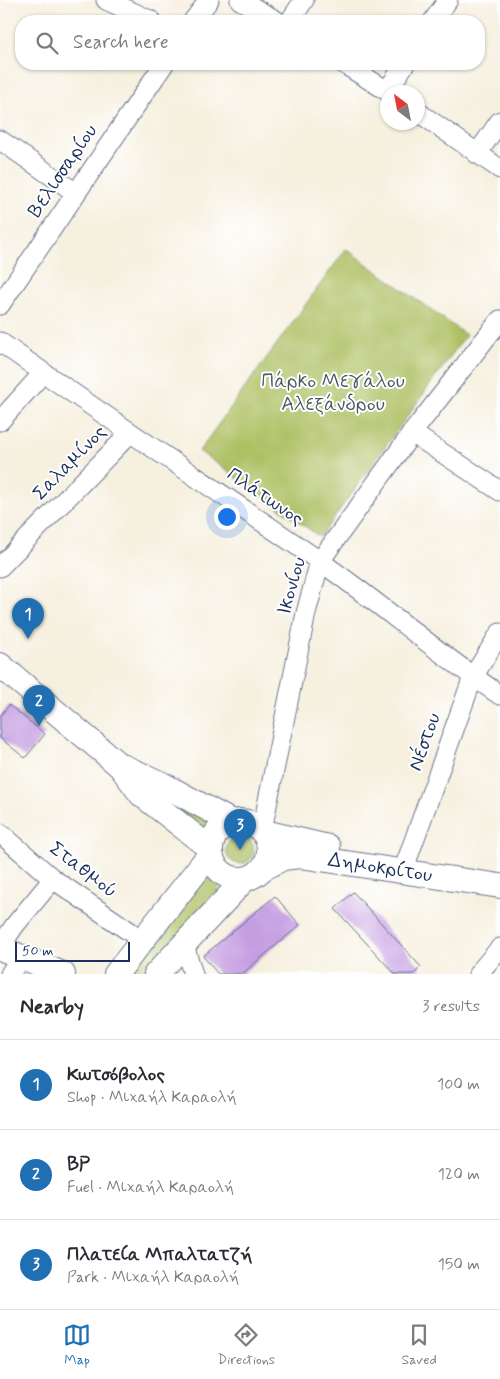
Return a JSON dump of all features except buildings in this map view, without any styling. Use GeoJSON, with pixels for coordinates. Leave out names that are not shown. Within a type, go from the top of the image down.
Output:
{"type":"FeatureCollection","features":[{"type":"Feature","properties":{"kind":"main road"},"geometry":{"type":"LineString","coordinates":[[0,666],[120,766],[141,794],[211,852]]}},
{"type":"Feature","properties":{"kind":"main road"},"geometry":{"type":"LineString","coordinates":[[120,766],[162,784],[232,822]]}},
{"type":"Feature","properties":{"kind":"main road"},"geometry":{"type":"LineString","coordinates":[[156,974],[268,861],[269,841],[256,824],[240,820],[223,826],[212,840],[211,852],[214,863],[220,871],[236,879],[254,874]]}},
{"type":"Feature","properties":{"kind":"main road","name":"Δημοκρίτου"},"geometry":{"type":"LineString","coordinates":[[263,831],[500,886]]}},
{"type":"Feature","properties":{"kind":"main road"},"geometry":{"type":"LineString","coordinates":[[116,974],[211,852]]}},
{"type":"Feature","properties":{"kind":"main road","name":"Δημοκρίτου"},"geometry":{"type":"LineString","coordinates":[[254,874],[283,858],[300,856],[500,873]]}},
{"type":"Feature","properties":{"kind":"main road"},"geometry":{"type":"LineString","coordinates":[[8,957],[63,974]]}},
{"type":"Feature","properties":{"kind":"street"},"geometry":{"type":"LineString","coordinates":[[106,0],[139,15]]}},
{"type":"Feature","properties":{"kind":"street"},"geometry":{"type":"LineString","coordinates":[[198,15],[209,0]]}},
{"type":"Feature","properties":{"kind":"street"},"geometry":{"type":"LineString","coordinates":[[240,0],[266,15]]}},
{"type":"Feature","properties":{"kind":"street"},"geometry":{"type":"LineString","coordinates":[[294,15],[304,0]]}},
{"type":"Feature","properties":{"kind":"street"},"geometry":{"type":"LineString","coordinates":[[437,15],[448,0]]}},
{"type":"Feature","properties":{"kind":"street","name":"Βελισσαρίου"},"geometry":{"type":"LineString","coordinates":[[0,304],[160,70]]}},
{"type":"Feature","properties":{"kind":"street"},"geometry":{"type":"LineString","coordinates":[[353,70],[380,87]]}},
{"type":"Feature","properties":{"kind":"street"},"geometry":{"type":"LineString","coordinates":[[392,85],[401,70]]}},
{"type":"Feature","properties":{"kind":"street"},"geometry":{"type":"LineString","coordinates":[[425,117],[500,169]]}},
{"type":"Feature","properties":{"kind":"street"},"geometry":{"type":"LineString","coordinates":[[477,154],[500,121]]}},
{"type":"Feature","properties":{"kind":"street"},"geometry":{"type":"LineString","coordinates":[[0,140],[76,193]]}},
{"type":"Feature","properties":{"kind":"street","name":"Ικονίου"},"geometry":{"type":"LineString","coordinates":[[263,831],[306,614],[320,561],[412,433],[498,327]]}},
{"type":"Feature","properties":{"kind":"street","name":"Πλάτωνος"},"geometry":{"type":"LineString","coordinates":[[0,342],[130,433],[320,561],[473,677],[500,695]]}},
{"type":"Feature","properties":{"kind":"street"},"geometry":{"type":"LineString","coordinates":[[0,421],[43,373]]}},
{"type":"Feature","properties":{"kind":"street","name":"Σαλαμίνος"},"geometry":{"type":"LineString","coordinates":[[0,567],[130,433]]}},
{"type":"Feature","properties":{"kind":"street"},"geometry":{"type":"LineString","coordinates":[[412,433],[500,491]]}},
{"type":"Feature","properties":{"kind":"street","name":"Νέστου"},"geometry":{"type":"LineString","coordinates":[[405,865],[473,677],[500,633]]}},
{"type":"Feature","properties":{"kind":"street","name":"Σταθμού"},"geometry":{"type":"LineString","coordinates":[[0,833],[53,878],[142,940]]}},
{"type":"Feature","properties":{"kind":"street"},"geometry":{"type":"LineString","coordinates":[[8,957],[19,919],[53,878]]}},
{"type":"Feature","properties":{"kind":"street"},"geometry":{"type":"LineString","coordinates":[[184,945],[193,974]]}},
{"type":"Feature","properties":{"kind":"street"},"geometry":{"type":"LineString","coordinates":[[478,974],[500,948]]}},
{"type":"Feature","properties":{"kind":"green space","name":"Πάρκο Μεγάλου Αλεξάνδρου"},"geometry":{"type":"Polygon","coordinates":[[[346,249],[466,335],[320,537],[199,451],[346,249]]]}},
{"type":"Feature","properties":{"kind":"green space"},"geometry":{"type":"Polygon","coordinates":[[[153,792],[213,821],[201,835],[153,792]]]}},
{"type":"Feature","properties":{"kind":"green space"},"geometry":{"type":"Polygon","coordinates":[[[240,836],[250,840],[254,850],[250,860],[240,864],[230,860],[226,850],[230,840],[240,836]]]}},
{"type":"Feature","properties":{"kind":"green space"},"geometry":{"type":"Polygon","coordinates":[[[208,874],[217,880],[219,889],[152,974],[125,974],[208,874]]]}},
{"type":"Feature","properties":{"kind":"place","name":"Κωτσόβολος"},"geometry":{"type":"Point","coordinates":[28,639]}},
{"type":"Feature","properties":{"kind":"place","name":"BP"},"geometry":{"type":"Point","coordinates":[39,726]}},
{"type":"Feature","properties":{"kind":"place","name":"Πλατεία Μπαλτατζή"},"geometry":{"type":"Point","coordinates":[240,850]}}]}
